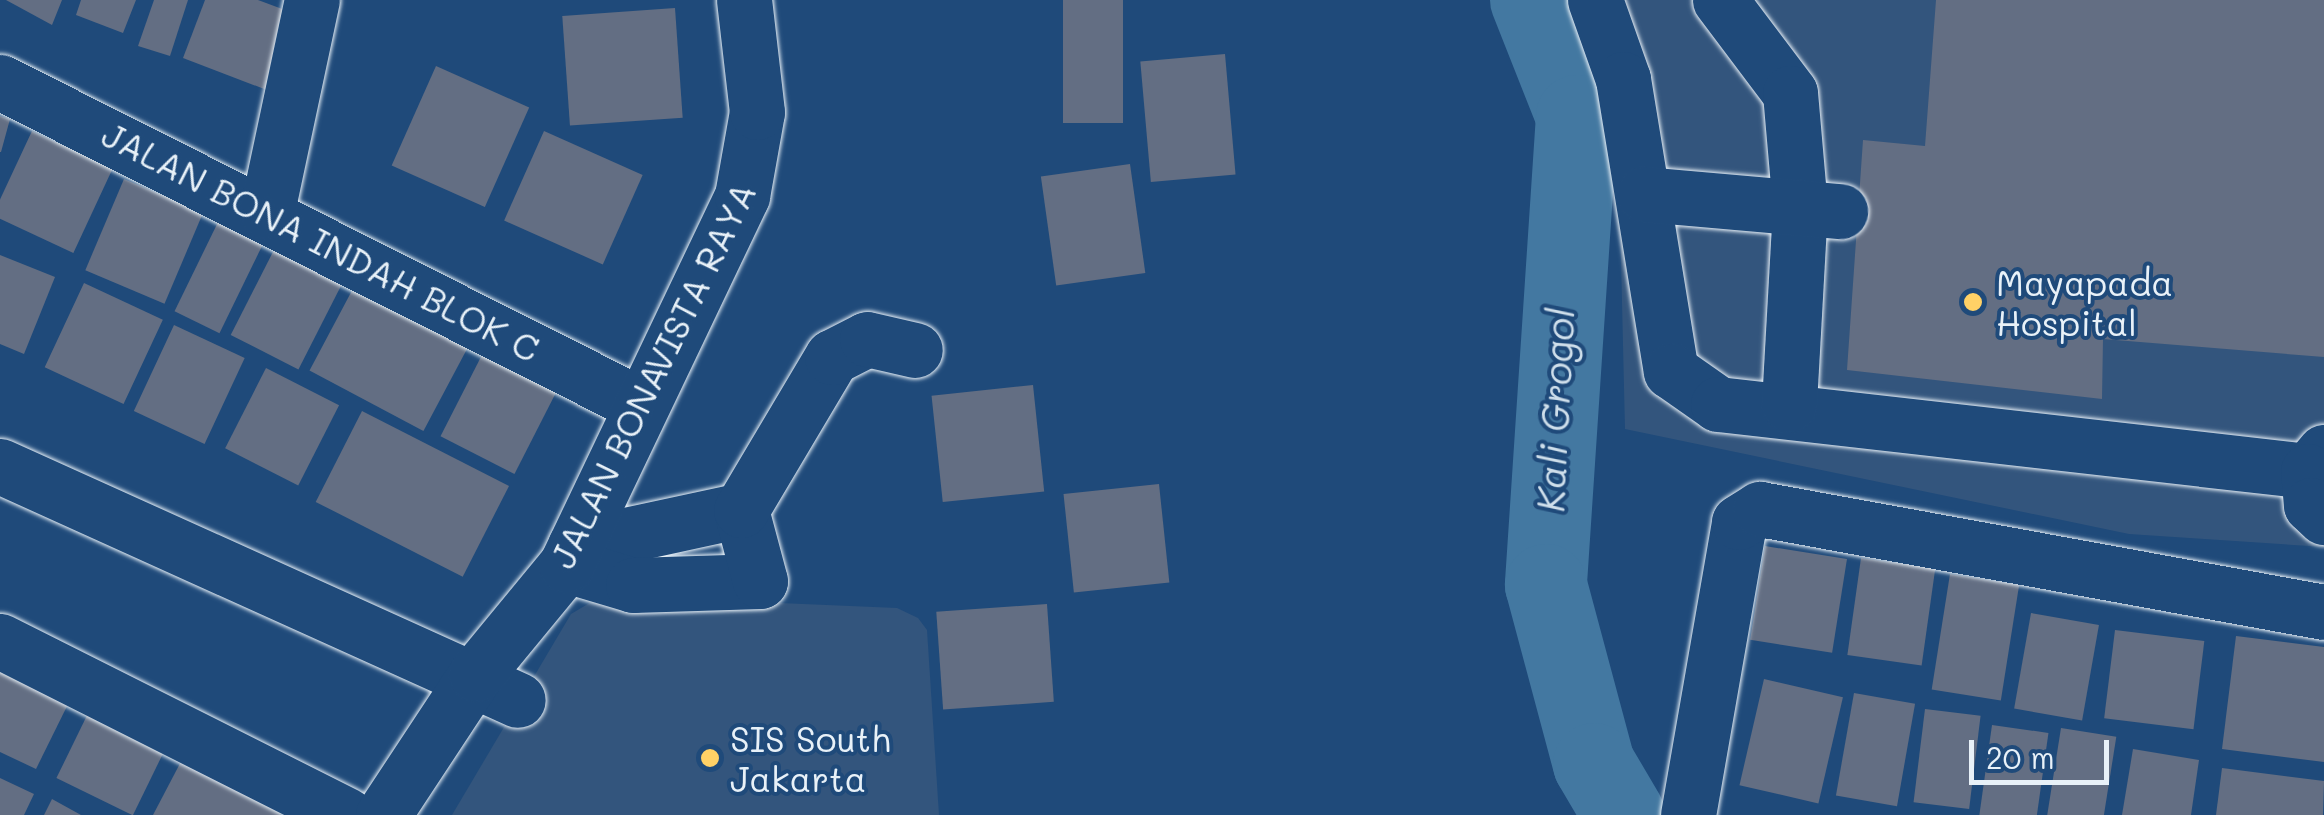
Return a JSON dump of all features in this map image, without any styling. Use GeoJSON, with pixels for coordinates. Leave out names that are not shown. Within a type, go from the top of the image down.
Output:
{"type":"FeatureCollection","features":[{"type":"Feature","properties":{"kind":"street"},"geometry":{"type":"LineString","coordinates":[[268,211],[312,0]]}},
{"type":"Feature","properties":{"kind":"street","name":"JALAN BONAVISTA RAYA"},"geometry":{"type":"LineString","coordinates":[[378,814],[497,687],[570,555],[754,159],[744,0]]}},
{"type":"Feature","properties":{"kind":"street"},"geometry":{"type":"LineString","coordinates":[[1596,0],[1623,79],[1671,371],[1718,404],[1790,406],[2319,480]]}},
{"type":"Feature","properties":{"kind":"street"},"geometry":{"type":"LineString","coordinates":[[1720,0],[1790,93],[1820,221],[1790,406]]}},
{"type":"Feature","properties":{"kind":"street","name":"JALAN BONA INDAH BLOK C"},"geometry":{"type":"LineString","coordinates":[[0,82],[268,211],[641,405]]}},
{"type":"Feature","properties":{"kind":"street"},"geometry":{"type":"LineString","coordinates":[[1644,194],[1820,221]]}},
{"type":"Feature","properties":{"kind":"street"},"geometry":{"type":"LineString","coordinates":[[570,555],[741,510],[832,356],[866,339],[915,350]]}},
{"type":"Feature","properties":{"kind":"street"},"geometry":{"type":"LineString","coordinates":[[0,466],[404,652],[497,687]]}},
{"type":"Feature","properties":{"kind":"street"},"geometry":{"type":"LineString","coordinates":[[1688,815],[1739,522],[1760,509],[2324,612]]}},
{"type":"Feature","properties":{"kind":"street"},"geometry":{"type":"LineString","coordinates":[[570,555],[633,585],[760,581],[741,510]]}},
{"type":"Feature","properties":{"kind":"street"},"geometry":{"type":"LineString","coordinates":[[0,641],[378,814]]}},
{"type":"Feature","properties":{"kind":"shaded area","name":"Mayapada Hospital"},"geometry":{"type":"Polygon","coordinates":[[[1553,0],[2324,0],[2324,547],[2129,534],[1625,429],[1619,175],[1553,0]]]}},
{"type":"Feature","properties":{"kind":"shaded area","name":"SIS South Jakarta"},"geometry":{"type":"Polygon","coordinates":[[[598,598],[897,608],[918,618],[927,630],[939,815],[452,815],[571,614],[598,598]]]}},
{"type":"Feature","properties":{"kind":"building"},"geometry":{"type":"Polygon","coordinates":[[[6,0],[62,0],[52,25],[6,0]]]}},
{"type":"Feature","properties":{"kind":"building"},"geometry":{"type":"Polygon","coordinates":[[[81,0],[136,0],[123,33],[76,15],[81,0]]]}},
{"type":"Feature","properties":{"kind":"building"},"geometry":{"type":"Polygon","coordinates":[[[154,0],[188,0],[170,56],[138,46],[154,0]]]}},
{"type":"Feature","properties":{"kind":"building"},"geometry":{"type":"Polygon","coordinates":[[[205,0],[258,0],[301,16],[272,92],[183,58],[205,0]]]}},
{"type":"Feature","properties":{"kind":"building"},"geometry":{"type":"Polygon","coordinates":[[[1063,0],[1123,0],[1123,123],[1063,123],[1063,0]]]}},
{"type":"Feature","properties":{"kind":"building"},"geometry":{"type":"Polygon","coordinates":[[[1936,0],[2324,0],[2324,357],[2103,339],[2102,399],[1847,370],[1863,140],[1925,146],[1936,0]]]}},
{"type":"Feature","properties":{"kind":"building"},"geometry":{"type":"Polygon","coordinates":[[[675,8],[683,118],[570,126],[562,16],[675,8]]]}},
{"type":"Feature","properties":{"kind":"building"},"geometry":{"type":"Polygon","coordinates":[[[1225,54],[1236,175],[1151,182],[1140,61],[1225,54]]]}},
{"type":"Feature","properties":{"kind":"building"},"geometry":{"type":"Polygon","coordinates":[[[436,66],[529,107],[485,207],[392,166],[436,66]]]}},
{"type":"Feature","properties":{"kind":"building"},"geometry":{"type":"Polygon","coordinates":[[[0,116],[10,119],[1,152],[0,152],[0,116]]]}},
{"type":"Feature","properties":{"kind":"building"},"geometry":{"type":"Polygon","coordinates":[[[32,131],[113,169],[73,253],[0,219],[0,200],[32,131]]]}},
{"type":"Feature","properties":{"kind":"building"},"geometry":{"type":"Polygon","coordinates":[[[544,131],[643,175],[603,264],[504,221],[544,131]]]}},
{"type":"Feature","properties":{"kind":"building"},"geometry":{"type":"Polygon","coordinates":[[[1130,164],[1145,273],[1056,285],[1041,177],[1130,164]]]}},
{"type":"Feature","properties":{"kind":"building"},"geometry":{"type":"Polygon","coordinates":[[[124,179],[203,213],[164,304],[85,270],[124,179]]]}},
{"type":"Feature","properties":{"kind":"building"},"geometry":{"type":"Polygon","coordinates":[[[221,216],[266,238],[219,333],[175,311],[221,216]]]}},
{"type":"Feature","properties":{"kind":"building"},"geometry":{"type":"Polygon","coordinates":[[[277,244],[345,279],[298,369],[231,335],[277,244]]]}},
{"type":"Feature","properties":{"kind":"building"},"geometry":{"type":"Polygon","coordinates":[[[0,255],[55,277],[24,354],[0,344],[0,255]]]}},
{"type":"Feature","properties":{"kind":"building"},"geometry":{"type":"Polygon","coordinates":[[[84,283],[163,320],[124,404],[45,367],[84,283]]]}},
{"type":"Feature","properties":{"kind":"building"},"geometry":{"type":"Polygon","coordinates":[[[356,283],[470,344],[423,431],[310,370],[356,283]]]}},
{"type":"Feature","properties":{"kind":"building"},"geometry":{"type":"Polygon","coordinates":[[[174,325],[245,358],[205,444],[134,411],[174,325]]]}},
{"type":"Feature","properties":{"kind":"building"},"geometry":{"type":"Polygon","coordinates":[[[485,349],[559,387],[514,474],[441,436],[485,349]]]}},
{"type":"Feature","properties":{"kind":"building"},"geometry":{"type":"Polygon","coordinates":[[[266,368],[339,405],[298,485],[225,448],[266,368]]]}},
{"type":"Feature","properties":{"kind":"building"},"geometry":{"type":"Polygon","coordinates":[[[1033,385],[1044,491],[943,502],[932,396],[1033,385]]]}},
{"type":"Feature","properties":{"kind":"building"},"geometry":{"type":"Polygon","coordinates":[[[362,411],[509,486],[463,577],[316,502],[362,411]]]}},
{"type":"Feature","properties":{"kind":"building"},"geometry":{"type":"Polygon","coordinates":[[[1159,484],[1169,582],[1074,592],[1064,494],[1159,484]]]}},
{"type":"Feature","properties":{"kind":"building"},"geometry":{"type":"Polygon","coordinates":[[[1765,546],[1847,559],[1832,653],[1750,640],[1765,546]]]}},
{"type":"Feature","properties":{"kind":"building"},"geometry":{"type":"Polygon","coordinates":[[[1861,558],[1935,568],[1922,665],[1847,655],[1861,558]]]}},
{"type":"Feature","properties":{"kind":"building"},"geometry":{"type":"Polygon","coordinates":[[[1950,574],[2019,585],[2001,701],[1932,690],[1950,574]]]}},
{"type":"Feature","properties":{"kind":"building"},"geometry":{"type":"Polygon","coordinates":[[[1047,604],[1054,702],[943,710],[936,612],[1047,604]]]}},
{"type":"Feature","properties":{"kind":"building"},"geometry":{"type":"Polygon","coordinates":[[[2031,613],[2099,625],[2082,721],[2014,709],[2031,613]]]}},
{"type":"Feature","properties":{"kind":"building"},"geometry":{"type":"Polygon","coordinates":[[[2115,630],[2204,641],[2193,729],[2104,718],[2115,630]]]}},
{"type":"Feature","properties":{"kind":"building"},"geometry":{"type":"Polygon","coordinates":[[[2236,636],[2324,647],[2324,762],[2222,749],[2236,636]]]}},
{"type":"Feature","properties":{"kind":"building"},"geometry":{"type":"Polygon","coordinates":[[[0,667],[74,692],[36,769],[0,752],[0,667]]]}},
{"type":"Feature","properties":{"kind":"building"},"geometry":{"type":"Polygon","coordinates":[[[1764,679],[1843,697],[1818,803],[1739,785],[1764,679]]]}},
{"type":"Feature","properties":{"kind":"building"},"geometry":{"type":"Polygon","coordinates":[[[1854,693],[1915,704],[1897,806],[1836,795],[1854,693]]]}},
{"type":"Feature","properties":{"kind":"building"},"geometry":{"type":"Polygon","coordinates":[[[95,699],[171,736],[133,815],[56,778],[95,699]]]}},
{"type":"Feature","properties":{"kind":"building"},"geometry":{"type":"Polygon","coordinates":[[[1925,709],[1981,716],[1969,809],[1914,802],[1925,709]]]}},
{"type":"Feature","properties":{"kind":"building"},"geometry":{"type":"Polygon","coordinates":[[[1992,725],[2048,733],[2037,815],[1979,815],[1992,725]]]}},
{"type":"Feature","properties":{"kind":"building"},"geometry":{"type":"Polygon","coordinates":[[[2061,728],[2116,737],[2104,815],[2047,815],[2061,728]]]}},
{"type":"Feature","properties":{"kind":"building"},"geometry":{"type":"Polygon","coordinates":[[[2133,749],[2199,760],[2191,815],[2122,815],[2133,749]]]}},
{"type":"Feature","properties":{"kind":"building"},"geometry":{"type":"Polygon","coordinates":[[[186,752],[286,804],[280,815],[153,815],[186,752]]]}},
{"type":"Feature","properties":{"kind":"building"},"geometry":{"type":"Polygon","coordinates":[[[2222,768],[2324,781],[2323,815],[2216,815],[2222,768]]]}},
{"type":"Feature","properties":{"kind":"building"},"geometry":{"type":"Polygon","coordinates":[[[0,778],[34,794],[24,815],[0,815],[0,778]]]}},
{"type":"Feature","properties":{"kind":"building"},"geometry":{"type":"Polygon","coordinates":[[[52,799],[81,815],[44,815],[52,799]]]}},
{"type":"Feature","properties":{"kind":"waterway","name":"Kali Grogol"},"geometry":{"type":"LineString","coordinates":[[1531,0],[1577,116],[1546,585],[1594,764],[1624,815]]}},
{"type":"Feature","properties":{"kind":"place","name":"Mayapada Hospital"},"geometry":{"type":"Point","coordinates":[1973,302]}},
{"type":"Feature","properties":{"kind":"place","name":"SIS South Jakarta"},"geometry":{"type":"Point","coordinates":[710,758]}}]}
